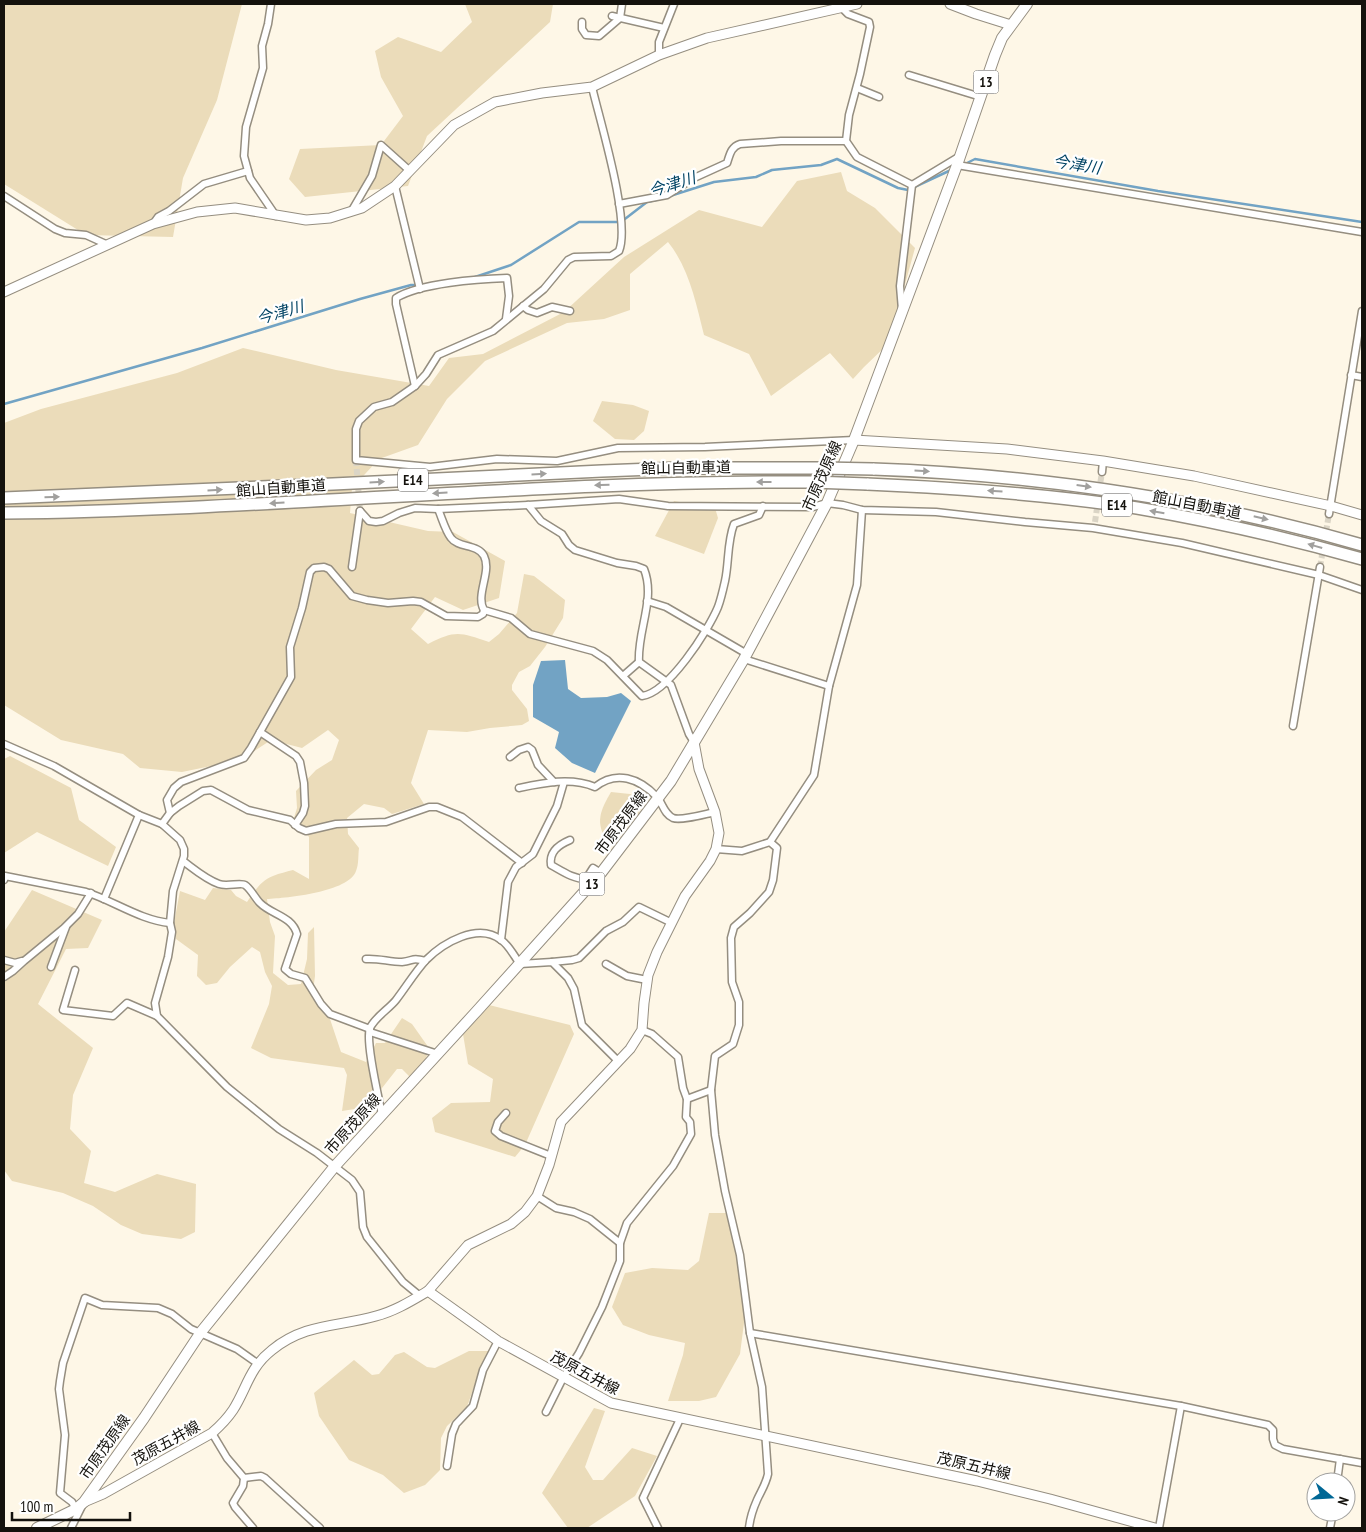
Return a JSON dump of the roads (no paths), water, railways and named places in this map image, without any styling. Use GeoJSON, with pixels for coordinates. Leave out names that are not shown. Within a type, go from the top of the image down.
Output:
{"type":"FeatureCollection","features":[{"type":"Feature","properties":{"kind":"highway","name":"館山自動車道"},"geometry":{"type":"LineString","coordinates":[[4,498],[612,470],[874,469],[1006,477],[1139,495],[1229,511],[1311,530],[1362,545]]}},
{"type":"Feature","properties":{"kind":"highway","name":"館山自動車道"},"geometry":{"type":"LineString","coordinates":[[4,513],[226,506],[602,485],[813,482],[1005,492],[1138,508],[1226,525],[1362,559]]}},
{"type":"Feature","properties":{"kind":"main road","name":"市原茂原線"},"geometry":{"type":"LineString","coordinates":[[37,1528],[80,1505],[144,1418],[201,1332],[335,1166],[601,873],[671,781],[746,657],[827,503],[854,440],[902,312],[957,165],[995,55],[1002,38],[1023,5]]}},
{"type":"Feature","properties":{"kind":"street"},"geometry":{"type":"LineString","coordinates":[[271,4],[262,46],[263,68],[244,140],[244,156],[250,178],[276,216]]}},
{"type":"Feature","properties":{"kind":"street"},"geometry":{"type":"LineString","coordinates":[[582,22],[582,29],[586,35],[599,36],[620,18],[622,4]]}},
{"type":"Feature","properties":{"kind":"street"},"geometry":{"type":"LineString","coordinates":[[659,55],[659,42],[674,4]]}},
{"type":"Feature","properties":{"kind":"street"},"geometry":{"type":"LineString","coordinates":[[4,292],[153,224],[197,212],[235,208],[306,220],[330,218],[351,212],[362,208],[395,186],[454,125],[495,102],[542,92],[592,87],[659,55],[707,38],[857,4]]}},
{"type":"Feature","properties":{"kind":"street"},"geometry":{"type":"LineString","coordinates":[[950,4],[1011,25]]}},
{"type":"Feature","properties":{"kind":"street"},"geometry":{"type":"LineString","coordinates":[[841,7],[848,14],[869,22],[870,26],[857,88],[849,115],[846,141],[857,157],[912,184],[957,165],[1362,232]]}},
{"type":"Feature","properties":{"kind":"street"},"geometry":{"type":"LineString","coordinates":[[612,16],[664,28]]}},
{"type":"Feature","properties":{"kind":"street"},"geometry":{"type":"LineString","coordinates":[[909,75],[981,97]]}},
{"type":"Feature","properties":{"kind":"street"},"geometry":{"type":"LineString","coordinates":[[592,87],[619,204],[621,235],[619,251],[611,256],[574,257],[568,260],[544,289],[493,331],[438,355],[426,374],[415,386],[392,402],[374,407],[359,421],[356,437],[356,460],[430,467],[497,459],[557,461],[618,448],[705,447],[854,440],[1006,450],[1103,461],[1194,476],[1330,510],[1362,515]]}},
{"type":"Feature","properties":{"kind":"street"},"geometry":{"type":"LineString","coordinates":[[857,88],[878,97]]}},
{"type":"Feature","properties":{"kind":"street"},"geometry":{"type":"LineString","coordinates":[[619,204],[667,195],[694,178],[727,163],[734,146],[740,144],[781,141],[846,141]]}},
{"type":"Feature","properties":{"kind":"street"},"geometry":{"type":"LineString","coordinates":[[351,212],[372,176],[381,145],[410,171]]}},
{"type":"Feature","properties":{"kind":"street"},"geometry":{"type":"LineString","coordinates":[[153,224],[158,217],[170,211],[204,184],[248,171]]}},
{"type":"Feature","properties":{"kind":"street"},"geometry":{"type":"LineString","coordinates":[[902,312],[900,286],[912,184]]}},
{"type":"Feature","properties":{"kind":"street"},"geometry":{"type":"LineString","coordinates":[[395,186],[420,289]]}},
{"type":"Feature","properties":{"kind":"street"},"geometry":{"type":"LineString","coordinates":[[4,196],[55,229],[65,233],[86,235],[108,245]]}},
{"type":"Feature","properties":{"kind":"street"},"geometry":{"type":"LineString","coordinates":[[415,386],[396,298],[405,293],[420,289],[480,279],[507,278],[509,296],[506,319]]}},
{"type":"Feature","properties":{"kind":"street"},"geometry":{"type":"LineString","coordinates":[[523,306],[537,313],[552,307],[570,311]]}},
{"type":"Feature","properties":{"kind":"street"},"geometry":{"type":"LineString","coordinates":[[1330,510],[1362,311]]}},
{"type":"Feature","properties":{"kind":"street"},"geometry":{"type":"LineString","coordinates":[[1351,375],[1362,377]]}},
{"type":"Feature","properties":{"kind":"street"},"geometry":{"type":"LineString","coordinates":[[1102,472],[1103,461]]}},
{"type":"Feature","properties":{"kind":"street"},"geometry":{"type":"LineString","coordinates":[[352,567],[360,511],[369,521],[376,522],[384,521],[399,513],[415,508],[528,506],[619,498],[668,506],[813,507],[827,503],[862,510],[936,512],[1025,522],[1094,525],[1320,571],[1362,590]]}},
{"type":"Feature","properties":{"kind":"street"},"geometry":{"type":"LineString","coordinates":[[75,970],[63,1010],[114,1016],[127,1003],[157,1016],[227,1087],[279,1129],[335,1166],[352,1180],[360,1192],[363,1227],[367,1237],[403,1282],[424,1294],[468,1245],[511,1224],[524,1212],[537,1196],[561,1122],[633,1045],[642,1030],[647,980],[657,952],[685,896],[710,861],[716,849],[719,832],[715,812],[699,769],[694,742],[688,734],[671,685],[639,662],[638,651],[647,601],[647,577],[644,569],[575,550],[569,545],[562,534],[541,521],[528,506]]}},
{"type":"Feature","properties":{"kind":"street"},"geometry":{"type":"LineString","coordinates":[[484,610],[511,618],[530,634],[594,652],[607,660],[642,696],[651,693],[670,679],[706,632],[718,606],[725,583],[728,569],[730,536],[734,524],[759,515],[763,506]]}},
{"type":"Feature","properties":{"kind":"street"},"geometry":{"type":"LineString","coordinates":[[170,813],[167,800],[174,788],[190,777],[244,758],[260,732],[290,677],[290,647],[302,608],[310,572],[314,568],[324,567],[329,569],[352,596],[388,603],[421,602],[446,616],[478,617],[484,614],[482,601],[486,568],[484,555],[479,550],[458,543],[451,538],[438,509]]}},
{"type":"Feature","properties":{"kind":"street"},"geometry":{"type":"LineString","coordinates":[[716,849],[742,851],[770,842],[814,775],[829,686],[857,585],[862,510]]}},
{"type":"Feature","properties":{"kind":"street"},"geometry":{"type":"LineString","coordinates":[[1293,726],[1320,571]]}},
{"type":"Feature","properties":{"kind":"street"},"geometry":{"type":"LineString","coordinates":[[647,601],[666,608],[746,657],[829,686]]}},
{"type":"Feature","properties":{"kind":"street"},"geometry":{"type":"LineString","coordinates":[[623,676],[639,662]]}},
{"type":"Feature","properties":{"kind":"street"},"geometry":{"type":"LineString","coordinates":[[260,732],[296,756],[300,762],[304,783],[305,806],[295,825]]}},
{"type":"Feature","properties":{"kind":"street"},"geometry":{"type":"LineString","coordinates":[[4,744],[54,766],[139,815],[162,824],[180,840],[184,849],[183,860],[173,891],[170,923],[172,932],[168,957],[155,1003],[157,1016]]}},
{"type":"Feature","properties":{"kind":"street"},"geometry":{"type":"LineString","coordinates":[[510,757],[519,750],[528,747],[532,750],[538,765],[554,782]]}},
{"type":"Feature","properties":{"kind":"street"},"geometry":{"type":"LineString","coordinates":[[519,788],[554,782],[595,787],[612,777],[623,777],[646,788],[658,798],[670,817],[685,820],[694,816],[715,812]]}},
{"type":"Feature","properties":{"kind":"street"},"geometry":{"type":"LineString","coordinates":[[502,940],[508,882],[511,875],[532,854],[557,806],[564,782]]}},
{"type":"Feature","properties":{"kind":"street"},"geometry":{"type":"LineString","coordinates":[[162,824],[170,813],[194,795],[211,790],[248,810],[290,820],[299,828],[306,830],[336,824],[386,822],[429,807],[438,807],[462,817],[522,863]]}},
{"type":"Feature","properties":{"kind":"street"},"geometry":{"type":"LineString","coordinates":[[104,899],[139,815]]}},
{"type":"Feature","properties":{"kind":"street"},"geometry":{"type":"LineString","coordinates":[[570,840],[556,848],[550,862],[551,865],[574,878],[580,879],[586,879],[594,868],[601,873]]}},
{"type":"Feature","properties":{"kind":"street"},"geometry":{"type":"LineString","coordinates":[[749,1528],[750,1518],[757,1499],[767,1481],[768,1474],[762,1387],[750,1333],[740,1255],[725,1191],[715,1135],[711,1090],[715,1056],[733,1044],[739,1025],[739,1002],[732,982],[731,938],[734,927],[769,892],[773,880],[777,848],[770,842]]}},
{"type":"Feature","properties":{"kind":"street"},"geometry":{"type":"LineString","coordinates":[[183,860],[218,884],[230,886],[245,885],[262,904],[290,921],[298,934],[285,969],[290,974],[304,978],[320,1004],[330,1014],[438,1054]]}},
{"type":"Feature","properties":{"kind":"street"},"geometry":{"type":"LineString","coordinates":[[4,880],[5,876],[91,893],[130,911],[170,923]]}},
{"type":"Feature","properties":{"kind":"street"},"geometry":{"type":"LineString","coordinates":[[4,977],[13,972],[66,926],[78,914],[91,893]]}},
{"type":"Feature","properties":{"kind":"street"},"geometry":{"type":"LineString","coordinates":[[382,1115],[370,1047],[370,1030],[373,1023],[394,1003],[425,961],[435,952],[460,937],[479,933],[492,935],[502,940],[520,964],[572,960],[579,958],[606,931],[622,922],[639,907],[672,923]]}},
{"type":"Feature","properties":{"kind":"street"},"geometry":{"type":"LineString","coordinates":[[51,967],[66,926]]}},
{"type":"Feature","properties":{"kind":"street"},"geometry":{"type":"LineString","coordinates":[[366,960],[377,958],[400,962],[414,958],[425,961]]}},
{"type":"Feature","properties":{"kind":"street"},"geometry":{"type":"LineString","coordinates":[[4,960],[24,961]]}},
{"type":"Feature","properties":{"kind":"street"},"geometry":{"type":"LineString","coordinates":[[552,962],[568,978],[574,989],[582,1025],[618,1061]]}},
{"type":"Feature","properties":{"kind":"street"},"geometry":{"type":"LineString","coordinates":[[606,964],[627,976],[647,980]]}},
{"type":"Feature","properties":{"kind":"street"},"geometry":{"type":"LineString","coordinates":[[546,1412],[602,1307],[620,1261],[620,1243],[631,1217],[674,1166],[692,1134],[690,1122],[686,1117],[687,1099],[683,1088],[678,1057],[652,1034],[642,1030]]}},
{"type":"Feature","properties":{"kind":"street"},"geometry":{"type":"LineString","coordinates":[[687,1099],[711,1090]]}},
{"type":"Feature","properties":{"kind":"street"},"geometry":{"type":"LineString","coordinates":[[506,1113],[495,1127],[495,1131],[501,1136],[551,1156]]}},
{"type":"Feature","properties":{"kind":"street"},"geometry":{"type":"LineString","coordinates":[[537,1196],[556,1208],[574,1212],[590,1219],[620,1243]]}},
{"type":"Feature","properties":{"kind":"street","name":"茂原五井線"},"geometry":{"type":"LineString","coordinates":[[80,1505],[212,1433],[234,1408],[257,1363],[286,1339],[301,1332],[380,1316],[424,1294],[498,1341],[611,1404],[986,1483],[1157,1528]]}},
{"type":"Feature","properties":{"kind":"street"},"geometry":{"type":"LineString","coordinates":[[71,1528],[80,1505],[72,1502],[60,1493],[65,1434],[59,1389],[63,1363],[85,1298],[102,1305],[158,1308],[172,1314],[191,1329],[237,1349],[257,1363]]}},
{"type":"Feature","properties":{"kind":"street"},"geometry":{"type":"LineString","coordinates":[[750,1333],[1181,1406],[1268,1425],[1273,1430],[1275,1445],[1283,1449],[1362,1463]]}},
{"type":"Feature","properties":{"kind":"street"},"geometry":{"type":"LineString","coordinates":[[447,1466],[452,1434],[456,1424],[473,1406],[483,1370],[498,1341]]}},
{"type":"Feature","properties":{"kind":"street"},"geometry":{"type":"LineString","coordinates":[[1157,1528],[1181,1406]]}},
{"type":"Feature","properties":{"kind":"street"},"geometry":{"type":"LineString","coordinates":[[658,1528],[643,1498],[680,1419]]}},
{"type":"Feature","properties":{"kind":"street"},"geometry":{"type":"LineString","coordinates":[[212,1433],[227,1458],[244,1478],[243,1486],[233,1503],[253,1528]]}},
{"type":"Feature","properties":{"kind":"street"},"geometry":{"type":"LineString","coordinates":[[1338,1472],[1340,1459]]}},
{"type":"Feature","properties":{"kind":"street"},"geometry":{"type":"LineString","coordinates":[[244,1478],[261,1476],[265,1478],[320,1528]]}},
{"type":"Feature","properties":{"kind":"water"},"geometry":{"type":"Polygon","coordinates":[[[565,660],[568,689],[581,698],[607,697],[621,693],[631,701],[595,773],[572,763],[555,748],[559,732],[533,717],[533,685],[541,661],[565,660]]]}},
{"type":"Feature","properties":{"kind":"waterway","name":"今津川"},"geometry":{"type":"LineString","coordinates":[[670,196],[714,182],[756,177],[772,170],[821,165],[837,159],[898,188],[908,190],[951,170]]}},
{"type":"Feature","properties":{"kind":"waterway","name":"今津川"},"geometry":{"type":"LineString","coordinates":[[963,165],[975,159],[1158,191],[1362,222]]}},
{"type":"Feature","properties":{"kind":"waterway","name":"今津川"},"geometry":{"type":"LineString","coordinates":[[475,277],[511,265],[579,222],[621,222],[647,202],[656,200]]}},
{"type":"Feature","properties":{"kind":"waterway","name":"今津川"},"geometry":{"type":"LineString","coordinates":[[4,404],[202,348],[360,299],[411,285],[418,285]]}},
{"type":"Feature","properties":{"kind":"tunnel"},"geometry":{"type":"LineString","coordinates":[[356,460],[360,511]]}},
{"type":"Feature","properties":{"kind":"tunnel"},"geometry":{"type":"LineString","coordinates":[[1099,491],[1102,472]]}},
{"type":"Feature","properties":{"kind":"tunnel"},"geometry":{"type":"LineString","coordinates":[[1095,522],[1098,501]]}},
{"type":"Feature","properties":{"kind":"tunnel"},"geometry":{"type":"LineString","coordinates":[[1320,567],[1329,514]]}}]}
